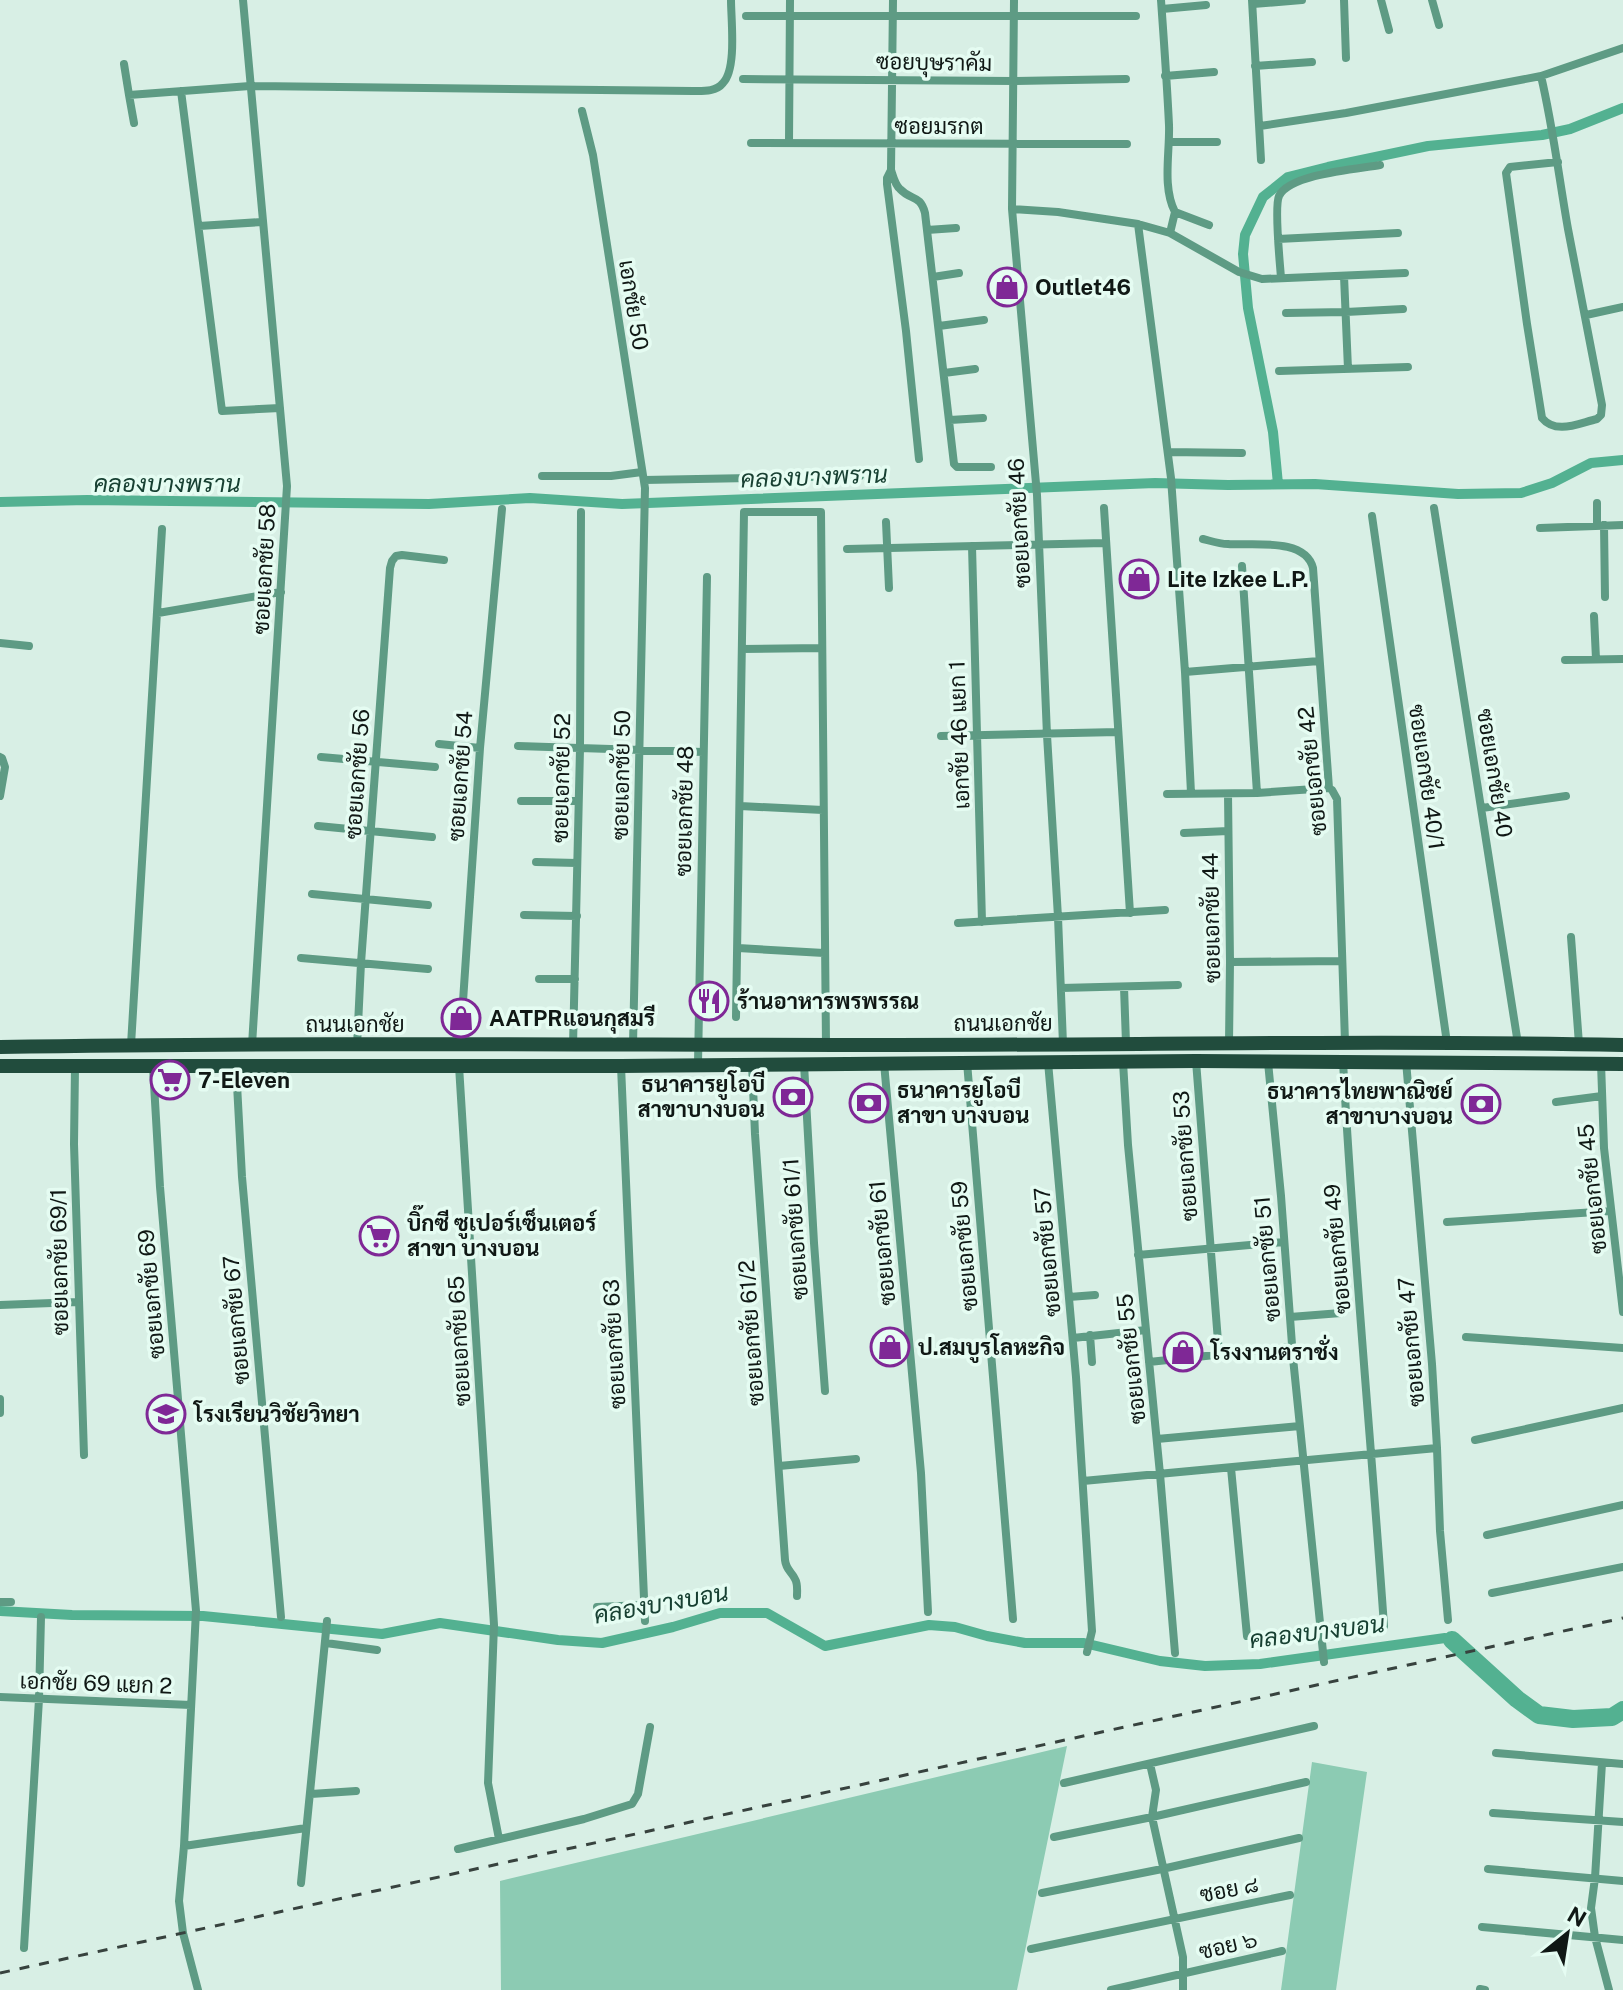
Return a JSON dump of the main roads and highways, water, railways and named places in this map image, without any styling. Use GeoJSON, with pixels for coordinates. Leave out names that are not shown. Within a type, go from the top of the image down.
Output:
{"type":"FeatureCollection","features":[{"type":"Feature","properties":{"kind":"main road","name":"ถนนเอกชัย"},"geometry":{"type":"LineString","coordinates":[[0,1047],[1345,1042],[1623,1045]]}},
{"type":"Feature","properties":{"kind":"main road"},"geometry":{"type":"LineString","coordinates":[[1229,1043],[1229,1062]]}},
{"type":"Feature","properties":{"kind":"main road","name":"ถนนเอกชัย"},"geometry":{"type":"LineString","coordinates":[[0,1066],[621,1066],[1196,1061],[1623,1064]]}},
{"type":"Feature","properties":{"kind":"waterway"},"geometry":{"type":"LineString","coordinates":[[1278,484],[1273,432],[1248,308],[1243,254],[1245,235],[1263,197],[1288,177],[1328,167],[1428,146],[1542,135],[1570,129],[1623,108]]}},
{"type":"Feature","properties":{"kind":"waterway","name":"คลองบางพราน"},"geometry":{"type":"LineString","coordinates":[[0,502],[87,500],[429,504],[530,498],[622,504],[1155,483],[1315,484],[1458,494],[1521,493],[1552,483],[1591,463],[1623,460]]}},
{"type":"Feature","properties":{"kind":"waterway","name":"คลองบางบอน"},"geometry":{"type":"LineString","coordinates":[[0,1611],[203,1616],[382,1634],[440,1623],[558,1640],[602,1643],[720,1613],[767,1613],[825,1646],[929,1625],[955,1627],[1025,1643],[1084,1643],[1160,1661],[1205,1666],[1260,1664],[1445,1638],[1452,1640]]}},
{"type":"Feature","properties":{"kind":"waterway","name":"คลองบางบอน"},"geometry":{"type":"LineString","coordinates":[[1452,1640],[1539,1715],[1573,1719],[1612,1717],[1623,1710]]}},
{"type":"Feature","properties":{"kind":"railway"},"geometry":{"type":"LineString","coordinates":[[0,1973],[1623,1618]]}},
{"type":"Feature","properties":{"kind":"place","name":"Outlet46"},"geometry":{"type":"Point","coordinates":[1007,287]}},
{"type":"Feature","properties":{"kind":"place","name":"Lite Izkee L.P."},"geometry":{"type":"Point","coordinates":[1139,579]}},
{"type":"Feature","properties":{"kind":"place","name":"ร้านอาหารพรพรรณ"},"geometry":{"type":"Point","coordinates":[709,1001]}},
{"type":"Feature","properties":{"kind":"place","name":"AATPRแอนกุสมรี"},"geometry":{"type":"Point","coordinates":[461,1018]}},
{"type":"Feature","properties":{"kind":"place","name":"7-Eleven"},"geometry":{"type":"Point","coordinates":[170,1080]}},
{"type":"Feature","properties":{"kind":"place","name":"ธนาคารยูโอบี สาขาบางบอน"},"geometry":{"type":"Point","coordinates":[793,1097]}},
{"type":"Feature","properties":{"kind":"place","name":"ธนาคารยูโอบี สาขา บางบอน"},"geometry":{"type":"Point","coordinates":[869,1103]}},
{"type":"Feature","properties":{"kind":"place","name":"ธนาคารไทยพาณิชย์ สาขาบางบอน"},"geometry":{"type":"Point","coordinates":[1481,1104]}},
{"type":"Feature","properties":{"kind":"place","name":"บิ๊กซี ซูเปอร์เซ็นเตอร์ สาขา บางบอน"},"geometry":{"type":"Point","coordinates":[379,1236]}},
{"type":"Feature","properties":{"kind":"place","name":"ป.สมบูรโลหะกิจ"},"geometry":{"type":"Point","coordinates":[890,1347]}},
{"type":"Feature","properties":{"kind":"place","name":"โรงงานตราชั่ง"},"geometry":{"type":"Point","coordinates":[1183,1352]}},
{"type":"Feature","properties":{"kind":"place","name":"โรงเรียนวิชัยวิทยา"},"geometry":{"type":"Point","coordinates":[166,1414]}}]}
